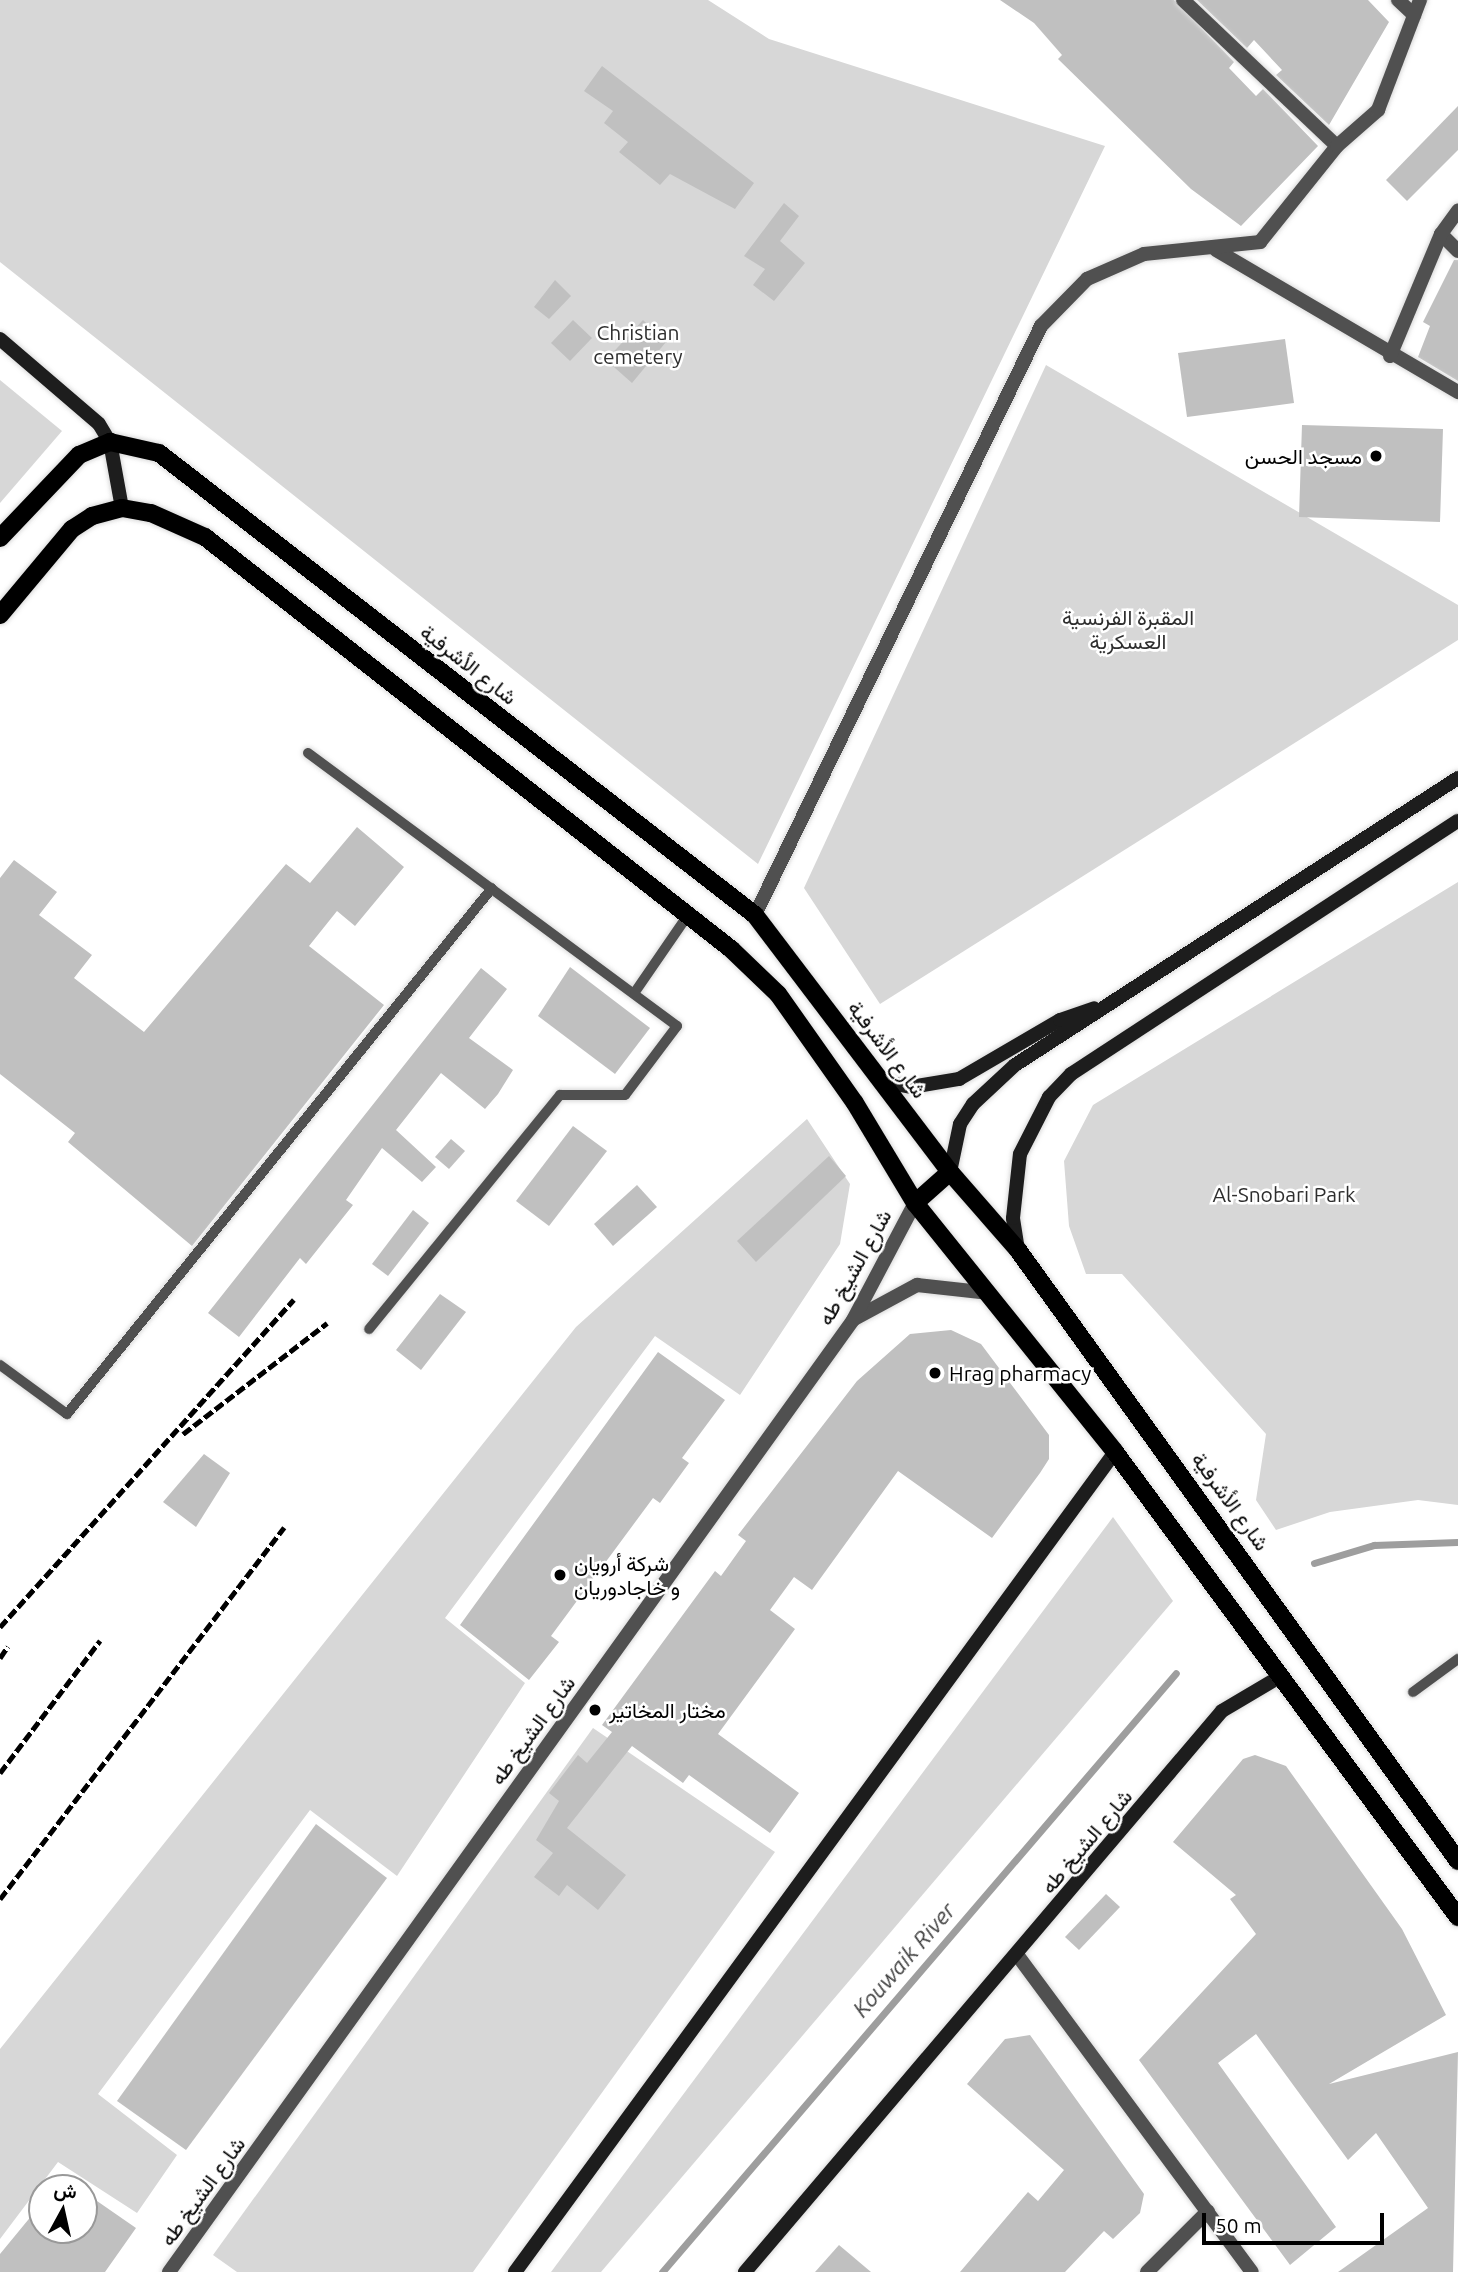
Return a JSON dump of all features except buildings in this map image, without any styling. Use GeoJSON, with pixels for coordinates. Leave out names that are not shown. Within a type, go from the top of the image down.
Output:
{"type":"FeatureCollection","features":[{"type":"Feature","properties":{"kind":"main road"},"geometry":{"type":"LineString","coordinates":[[0,339],[80,404],[110,443],[122,508]]}},
{"type":"Feature","properties":{"kind":"main road","name":"شارع الأشرفية"},"geometry":{"type":"LineString","coordinates":[[110,443],[159,453],[755,915],[885,1082],[950,1172],[1018,1250],[1458,1861]]}},
{"type":"Feature","properties":{"kind":"main road"},"geometry":{"type":"LineString","coordinates":[[0,538],[59,471],[110,443]]}},
{"type":"Feature","properties":{"kind":"main road"},"geometry":{"type":"LineString","coordinates":[[0,615],[72,529],[122,508],[205,537],[688,915],[778,994],[855,1103],[915,1203],[990,1293],[1115,1452],[1458,1917]]}},
{"type":"Feature","properties":{"kind":"main road"},"geometry":{"type":"LineString","coordinates":[[915,1203],[950,1172],[960,1124],[991,1085],[1458,778]]}},
{"type":"Feature","properties":{"kind":"main road"},"geometry":{"type":"LineString","coordinates":[[1018,1250],[1014,1186],[1020,1154],[1049,1097],[1071,1074],[1458,821]]}},
{"type":"Feature","properties":{"kind":"main road"},"geometry":{"type":"LineString","coordinates":[[885,1082],[911,1087],[959,1079],[1060,1020],[1119,1000]]}},
{"type":"Feature","properties":{"kind":"main road"},"geometry":{"type":"LineString","coordinates":[[515,2272],[1115,1452]]}},
{"type":"Feature","properties":{"kind":"main road","name":"شارع الشيخ طه"},"geometry":{"type":"LineString","coordinates":[[745,2272],[1018,1956],[1222,1711],[1281,1676]]}},
{"type":"Feature","properties":{"kind":"street"},"geometry":{"type":"LineString","coordinates":[[1183,0],[1337,146]]}},
{"type":"Feature","properties":{"kind":"street"},"geometry":{"type":"LineString","coordinates":[[1398,0],[1414,15]]}},
{"type":"Feature","properties":{"kind":"street"},"geometry":{"type":"LineString","coordinates":[[755,915],[1041,326],[1098,274],[1144,254],[1216,250],[1260,242],[1337,146],[1378,110],[1420,0]]}},
{"type":"Feature","properties":{"kind":"street"},"geometry":{"type":"LineString","coordinates":[[1390,356],[1441,234],[1458,211]]}},
{"type":"Feature","properties":{"kind":"street"},"geometry":{"type":"LineString","coordinates":[[1441,234],[1458,251]]}},
{"type":"Feature","properties":{"kind":"street"},"geometry":{"type":"LineString","coordinates":[[1216,250],[1390,356],[1458,392]]}},
{"type":"Feature","properties":{"kind":"street","name":"شارع الشيخ طه"},"geometry":{"type":"LineString","coordinates":[[169,2272],[853,1320],[915,1203]]}},
{"type":"Feature","properties":{"kind":"street"},"geometry":{"type":"LineString","coordinates":[[853,1320],[918,1285],[990,1293]]}},
{"type":"Feature","properties":{"kind":"street"},"geometry":{"type":"LineString","coordinates":[[1018,1956],[1252,2272]]}},
{"type":"Feature","properties":{"kind":"street"},"geometry":{"type":"LineString","coordinates":[[1147,2272],[1208,2211]]}},
{"type":"Feature","properties":{"kind":"lane"},"geometry":{"type":"LineString","coordinates":[[308,752],[635,992],[677,1026],[625,1095],[560,1096],[369,1329]]}},
{"type":"Feature","properties":{"kind":"lane"},"geometry":{"type":"LineString","coordinates":[[0,1365],[68,1414],[492,888]]}},
{"type":"Feature","properties":{"kind":"lane"},"geometry":{"type":"LineString","coordinates":[[635,992],[688,915]]}},
{"type":"Feature","properties":{"kind":"lane"},"geometry":{"type":"LineString","coordinates":[[1413,1692],[1458,1659]]}},
{"type":"Feature","properties":{"kind":"green space","name":"Christian cemetery"},"geometry":{"type":"Polygon","coordinates":[[[0,0],[708,0],[769,39],[1105,146],[758,864],[0,262],[0,0]]]}},
{"type":"Feature","properties":{"kind":"green space","name":"المقبرة الفرنسية العسكرية"},"geometry":{"type":"Polygon","coordinates":[[[1046,365],[1458,605],[1458,640],[880,1004],[804,888],[1046,365]]]}},
{"type":"Feature","properties":{"kind":"green space"},"geometry":{"type":"Polygon","coordinates":[[[0,380],[62,431],[0,503],[0,380]]]}},
{"type":"Feature","properties":{"kind":"green space","name":"Al-Snobari Park"},"geometry":{"type":"Polygon","coordinates":[[[1458,882],[1458,1505],[1418,1500],[1330,1512],[1276,1530],[1256,1500],[1266,1434],[1122,1274],[1086,1274],[1069,1226],[1064,1161],[1093,1105],[1458,882]]]}},
{"type":"Feature","properties":{"kind":"green space"},"geometry":{"type":"Polygon","coordinates":[[[807,1119],[850,1184],[840,1244],[740,1395],[655,1336],[445,1618],[525,1683],[397,1876],[310,1810],[98,2094],[177,2155],[137,2213],[98,2188],[98,2174],[77,2174],[58,2162],[49,2174],[28,2174],[28,2202],[0,2239],[0,2049],[576,1327],[807,1119]]]}},
{"type":"Feature","properties":{"kind":"green space"},"geometry":{"type":"Polygon","coordinates":[[[1113,1517],[1173,1601],[601,2272],[551,2272],[1113,1517]]]}},
{"type":"Feature","properties":{"kind":"green space"},"geometry":{"type":"Polygon","coordinates":[[[593,1728],[775,1852],[473,2272],[237,2272],[213,2255],[593,1728]]]}},
{"type":"Feature","properties":{"kind":"waterway","name":"Kouwaik River"},"geometry":{"type":"LineString","coordinates":[[1314,1563],[1374,1545],[1458,1542]]}},
{"type":"Feature","properties":{"kind":"waterway","name":"Kouwaik River"},"geometry":{"type":"LineString","coordinates":[[662,2272],[1176,1673]]}},
{"type":"Feature","properties":{"kind":"railway"},"geometry":{"type":"LineString","coordinates":[[0,1627],[294,1299]]}},
{"type":"Feature","properties":{"kind":"railway"},"geometry":{"type":"LineString","coordinates":[[183,1434],[327,1323]]}},
{"type":"Feature","properties":{"kind":"railway"},"geometry":{"type":"LineString","coordinates":[[0,1899],[284,1527]]}},
{"type":"Feature","properties":{"kind":"railway"},"geometry":{"type":"LineString","coordinates":[[0,1773],[100,1641]]}},
{"type":"Feature","properties":{"kind":"railway"},"geometry":{"type":"LineString","coordinates":[[0,1658],[8,1646]]}},
{"type":"Feature","properties":{"kind":"place","name":"مسجد الحسن"},"geometry":{"type":"Point","coordinates":[1376,456]}},
{"type":"Feature","properties":{"kind":"place","name":"Hrag pharmacy"},"geometry":{"type":"Point","coordinates":[935,1373]}},
{"type":"Feature","properties":{"kind":"place","name":"شركة أرويان و خاجادوريان"},"geometry":{"type":"Point","coordinates":[560,1575]}},
{"type":"Feature","properties":{"kind":"place","name":"مختار المخاتير"},"geometry":{"type":"Point","coordinates":[595,1710]}}]}
